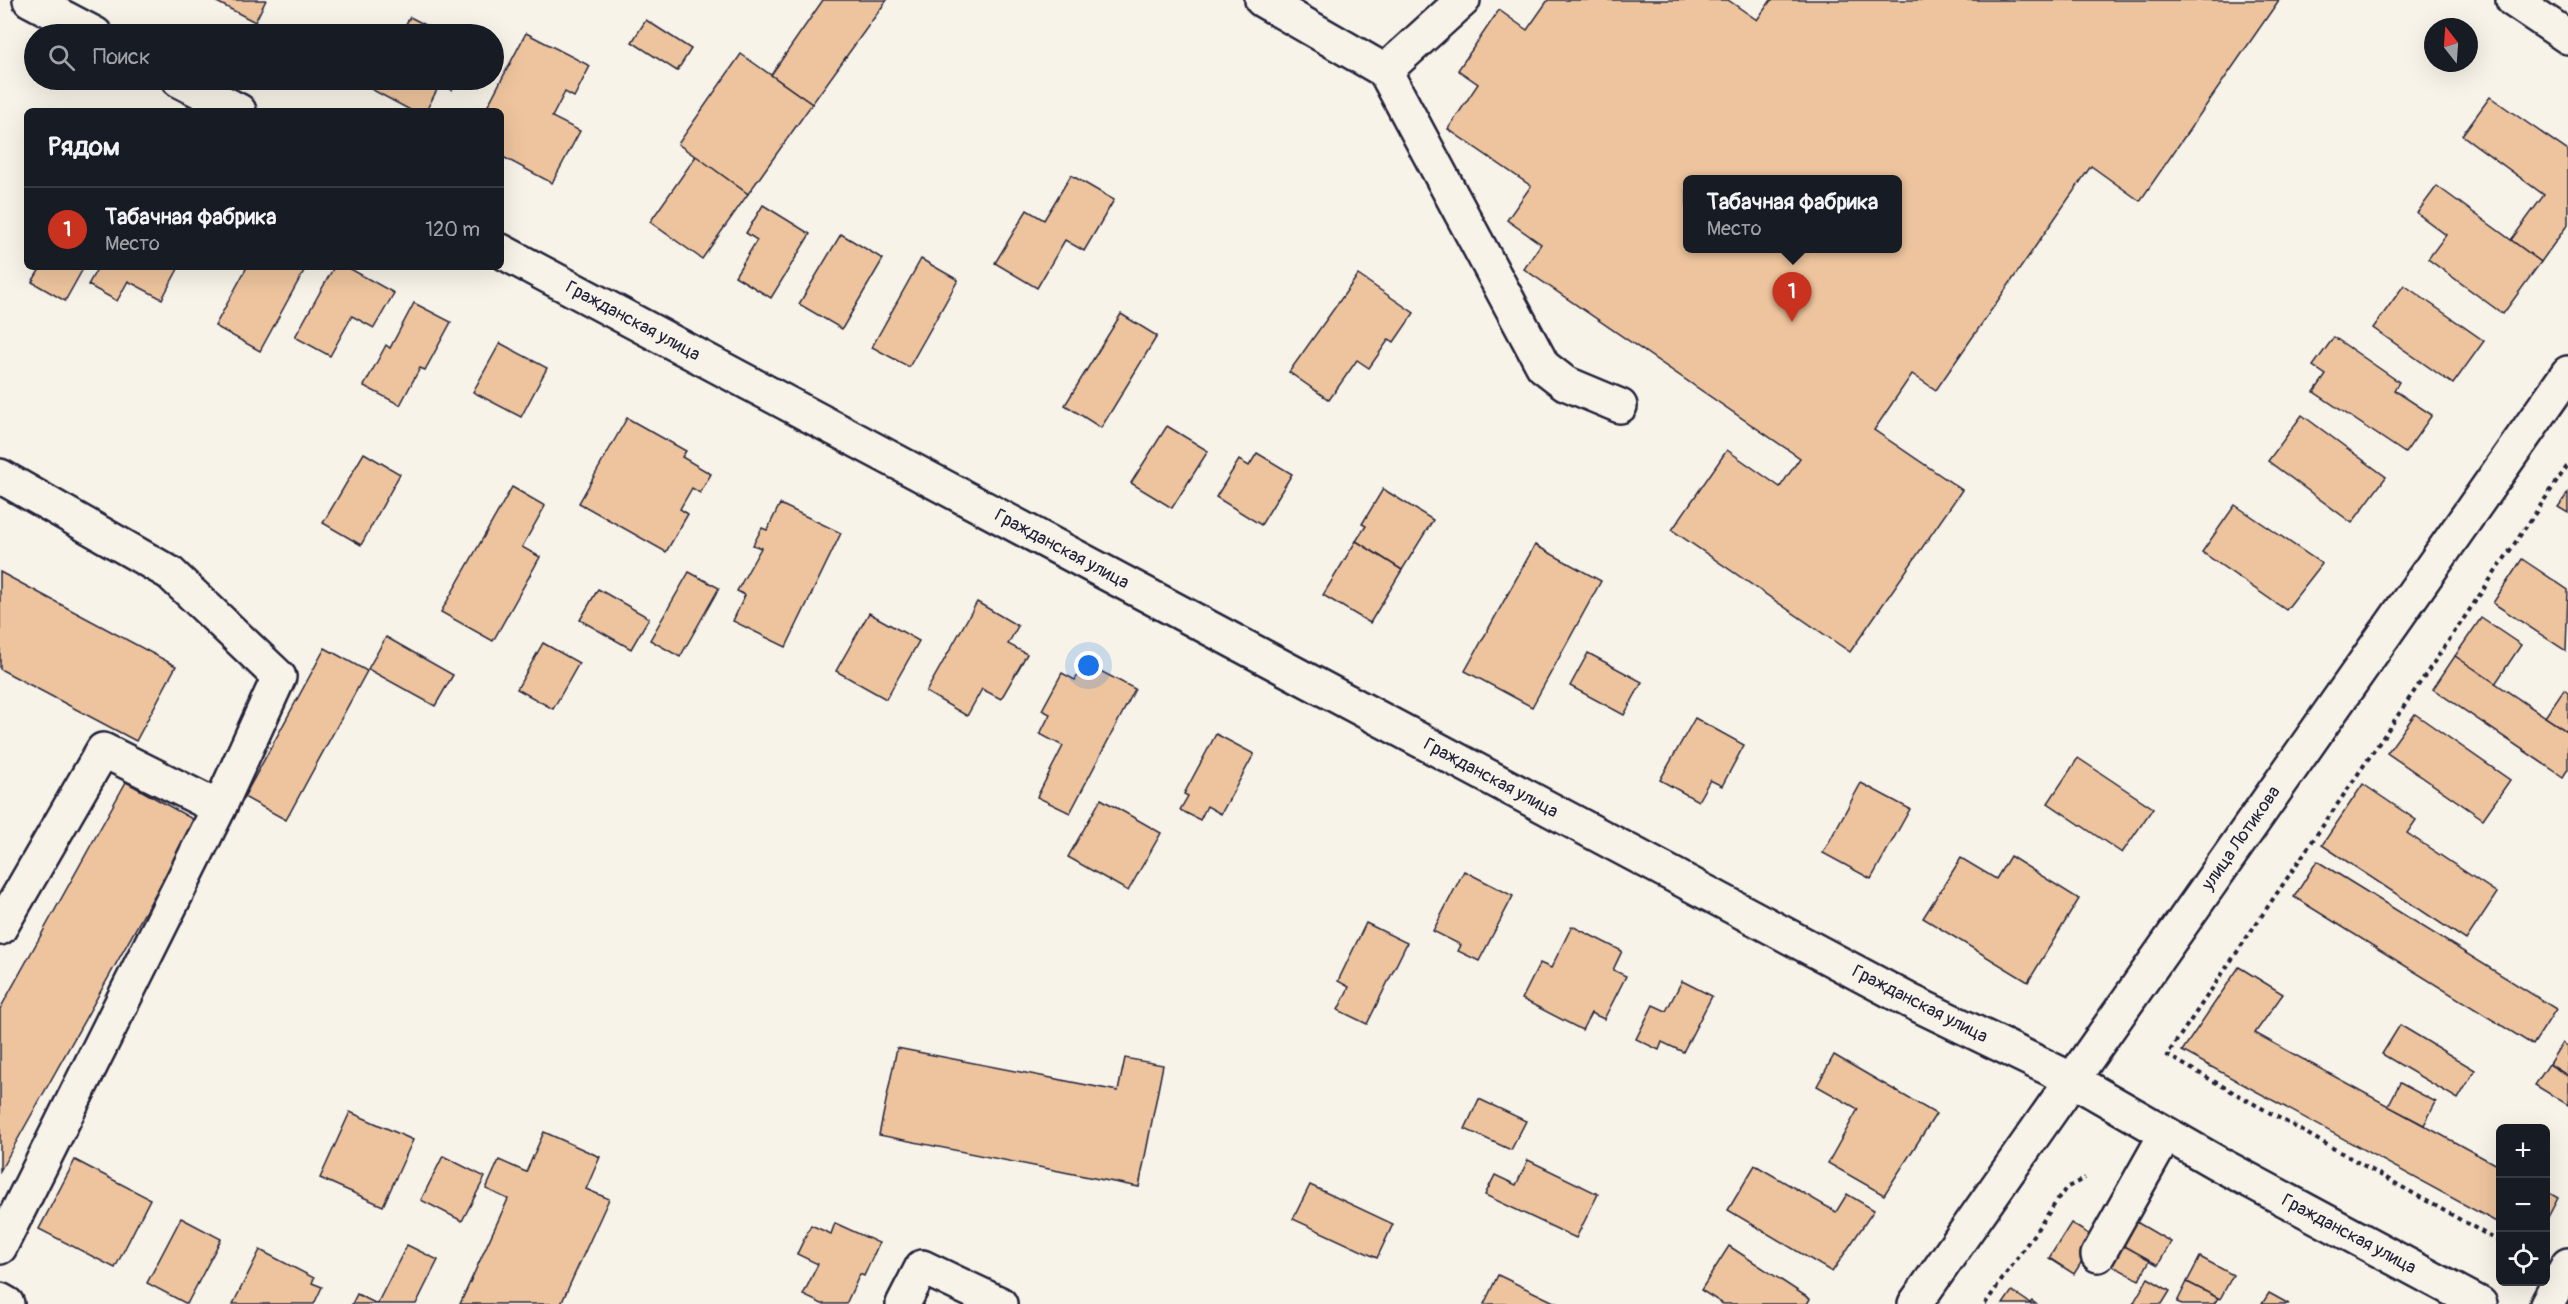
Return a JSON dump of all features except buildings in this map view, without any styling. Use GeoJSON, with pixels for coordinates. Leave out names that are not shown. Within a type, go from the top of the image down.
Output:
{"type":"FeatureCollection","features":[{"type":"Feature","properties":{"kind":"street"},"geometry":{"type":"LineString","coordinates":[[30,0],[76,24]]}},
{"type":"Feature","properties":{"kind":"street"},"geometry":{"type":"LineString","coordinates":[[1262,0],[1384,70],[1543,366],[1565,383],[1620,406]]}},
{"type":"Feature","properties":{"kind":"street"},"geometry":{"type":"LineString","coordinates":[[1384,70],[1463,0]]}},
{"type":"Feature","properties":{"kind":"street"},"geometry":{"type":"LineString","coordinates":[[2513,0],[2568,37]]}},
{"type":"Feature","properties":{"kind":"street"},"geometry":{"type":"LineString","coordinates":[[198,90],[233,108]]}},
{"type":"Feature","properties":{"kind":"street","name":"Гражданская улица"},"geometry":{"type":"LineString","coordinates":[[504,253],[1910,1001],[2071,1079],[2166,1134],[2480,1304]]}},
{"type":"Feature","properties":{"kind":"street","name":"улица Лотикова"},"geometry":{"type":"LineString","coordinates":[[1915,1304],[2568,373]]}},
{"type":"Feature","properties":{"kind":"street"},"geometry":{"type":"LineString","coordinates":[[0,476],[170,573],[279,677],[219,808],[0,1247]]}},
{"type":"Feature","properties":{"kind":"street"},"geometry":{"type":"LineString","coordinates":[[0,928],[103,750],[219,808]]}},
{"type":"Feature","properties":{"kind":"street"},"geometry":{"type":"LineString","coordinates":[[2098,1255],[2166,1134]]}},
{"type":"Feature","properties":{"kind":"street"},"geometry":{"type":"LineString","coordinates":[[2547,1304],[2568,1265]]}},
{"type":"Feature","properties":{"kind":"street"},"geometry":{"type":"LineString","coordinates":[[903,1304],[922,1268],[1000,1304]]}},
{"type":"Feature","properties":{"kind":"street"},"geometry":{"type":"LineString","coordinates":[[0,1300],[7,1304]]}},
{"type":"Feature","properties":{"kind":"path"},"geometry":{"type":"LineString","coordinates":[[2496,1240],[2168,1055],[2568,465]]}},
{"type":"Feature","properties":{"kind":"path"},"geometry":{"type":"LineString","coordinates":[[1985,1304],[2067,1188],[2085,1178]]}},
{"type":"Feature","properties":{"kind":"place","name":"Табачная фабрика"},"geometry":{"type":"Point","coordinates":[1792,322]}}]}
